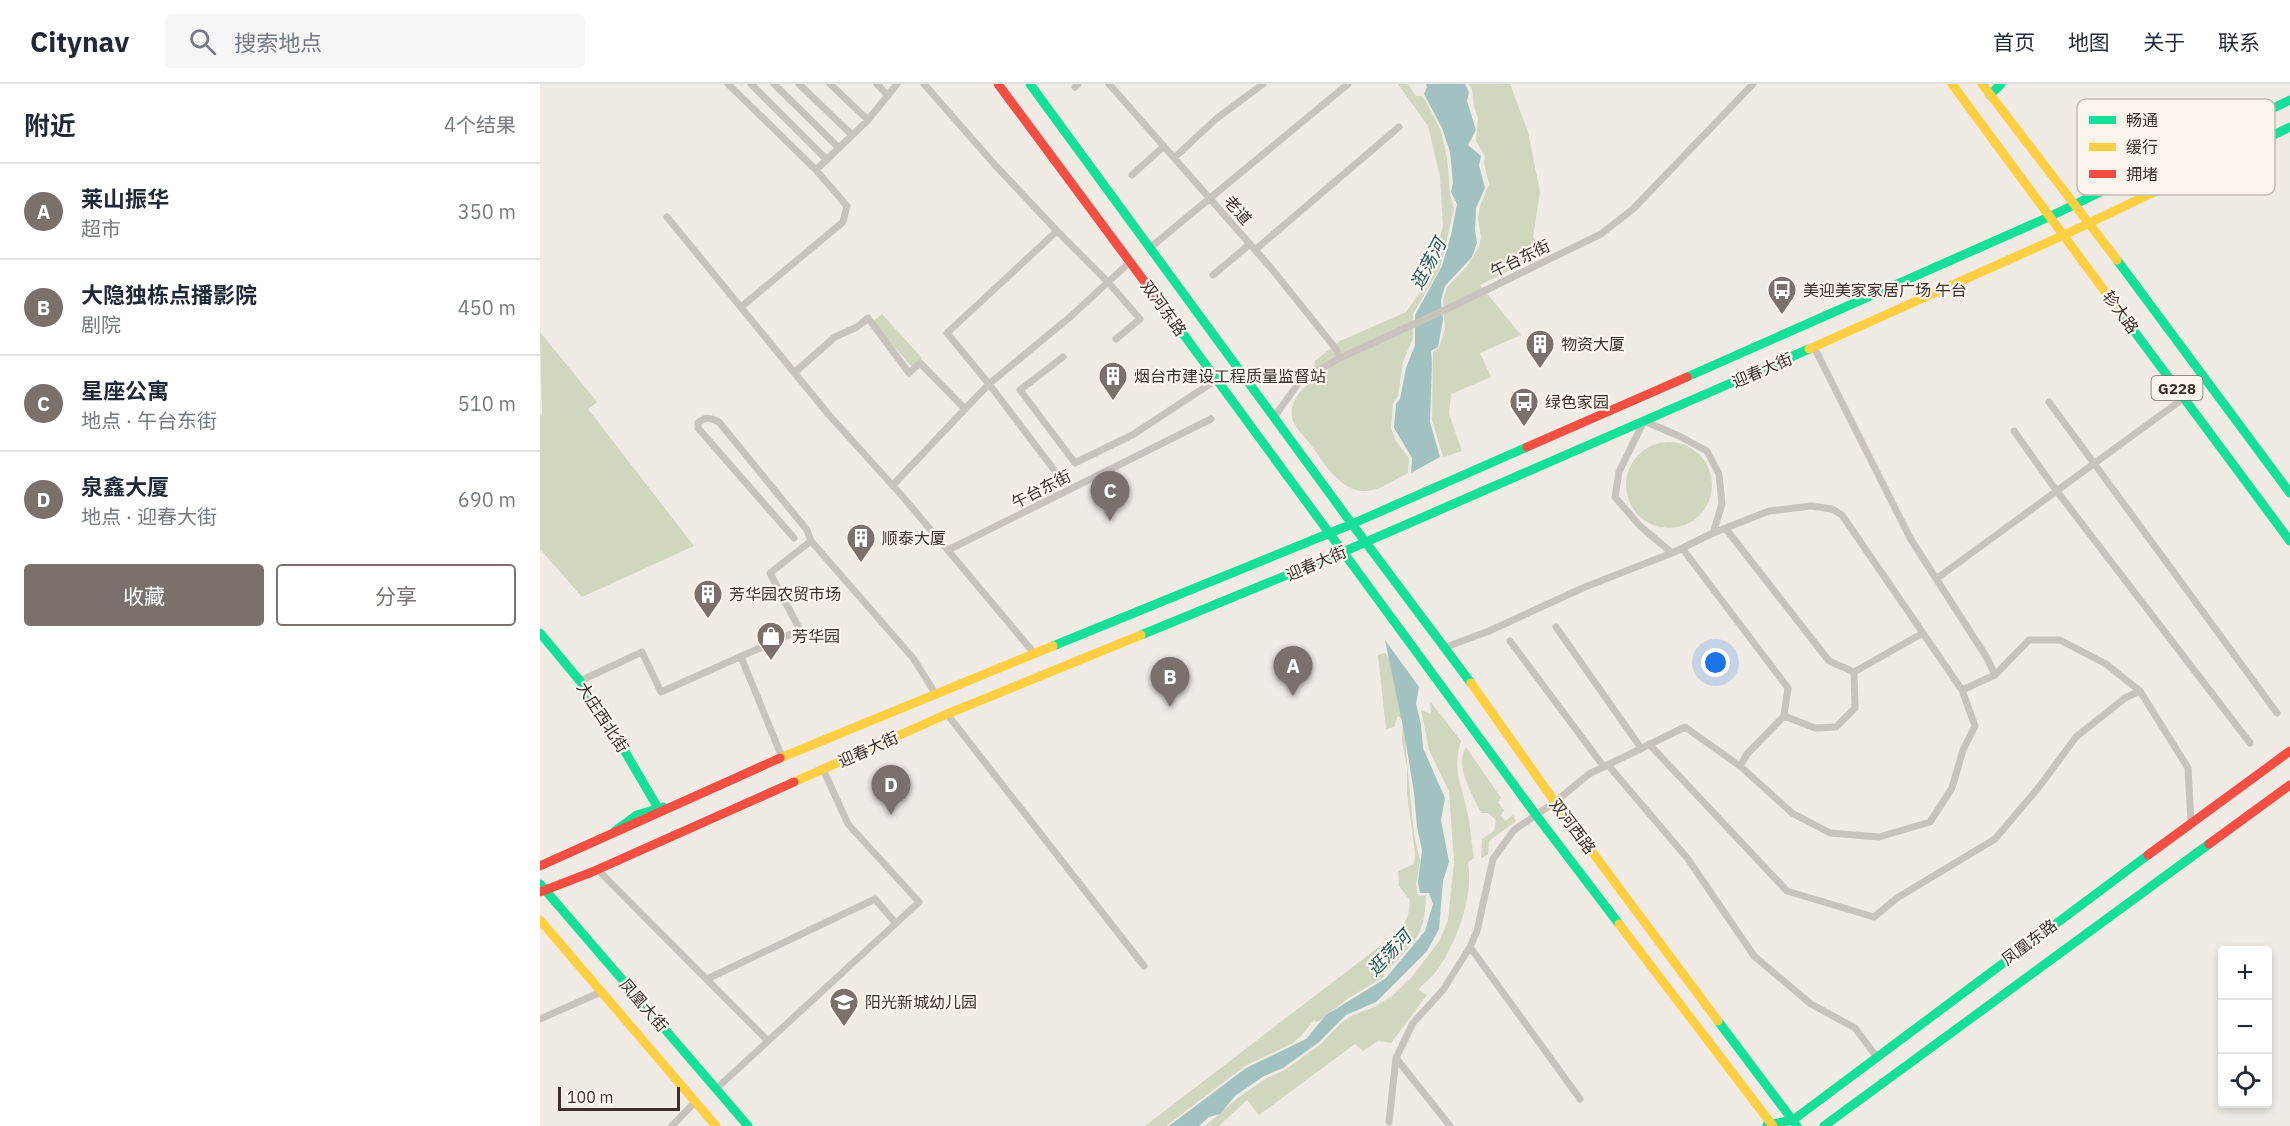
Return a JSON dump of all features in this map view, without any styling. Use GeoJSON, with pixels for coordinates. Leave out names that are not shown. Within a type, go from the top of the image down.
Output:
{"type":"FeatureCollection","features":[{"type":"Feature","properties":{"kind":"main road","name":"双河东路"},"geometry":{"type":"LineString","coordinates":[[998,84],[1330,532]]}},
{"type":"Feature","properties":{"kind":"main road","name":"双河东路"},"geometry":{"type":"LineString","coordinates":[[1030,84],[1352,524]]}},
{"type":"Feature","properties":{"kind":"main road","name":"轸大路"},"geometry":{"type":"LineString","coordinates":[[1952,84],[2290,541]]}},
{"type":"Feature","properties":{"kind":"main road","name":"轸大路"},"geometry":{"type":"LineString","coordinates":[[1982,84],[2076,205],[2290,493]]}},
{"type":"Feature","properties":{"kind":"main road"},"geometry":{"type":"LineString","coordinates":[[1990,94],[2001,84]]}},
{"type":"Feature","properties":{"kind":"main road","name":"迎春大街"},"geometry":{"type":"LineString","coordinates":[[2275,107],[2290,100]]}},
{"type":"Feature","properties":{"kind":"main road","name":"迎春大街"},"geometry":{"type":"LineString","coordinates":[[2275,134],[2290,127]]}},
{"type":"Feature","properties":{"kind":"main road","name":"迎春大街"},"geometry":{"type":"LineString","coordinates":[[540,866],[782,757],[1352,524],[2096,195]]}},
{"type":"Feature","properties":{"kind":"main road","name":"迎春大街"},"geometry":{"type":"LineString","coordinates":[[542,889],[623,858],[947,714],[1343,552],[1814,347],[2064,235],[2147,195]]}},
{"type":"Feature","properties":{"kind":"main road","name":"双河西路"},"geometry":{"type":"LineString","coordinates":[[1352,524],[1430,625],[1555,802],[1795,1123]]}},
{"type":"Feature","properties":{"kind":"main road","name":"双河西路"},"geometry":{"type":"LineString","coordinates":[[1330,532],[1536,815],[1770,1125]]}},
{"type":"Feature","properties":{"kind":"main road","name":"大庄西北街"},"geometry":{"type":"LineString","coordinates":[[540,633],[580,681],[610,726],[658,808]]}},
{"type":"Feature","properties":{"kind":"main road","name":"凤凰东路"},"geometry":{"type":"LineString","coordinates":[[1770,1125],[1795,1123],[1876,1056],[2290,751]]}},
{"type":"Feature","properties":{"kind":"main road","name":"凤凰东路"},"geometry":{"type":"LineString","coordinates":[[1824,1126],[2290,785]]}},
{"type":"Feature","properties":{"kind":"main road"},"geometry":{"type":"LineString","coordinates":[[610,835],[627,819],[645,811],[677,804]]}},
{"type":"Feature","properties":{"kind":"main road","name":"凤凰大街"},"geometry":{"type":"LineString","coordinates":[[542,889],[748,1126]]}},
{"type":"Feature","properties":{"kind":"main road","name":"凤凰大街"},"geometry":{"type":"LineString","coordinates":[[540,920],[716,1126]]}},
{"type":"Feature","properties":{"kind":"street"},"geometry":{"type":"LineString","coordinates":[[728,84],[816,170],[847,206],[843,222],[741,307]]}},
{"type":"Feature","properties":{"kind":"street"},"geometry":{"type":"LineString","coordinates":[[751,84],[827,160]]}},
{"type":"Feature","properties":{"kind":"street"},"geometry":{"type":"LineString","coordinates":[[774,84],[839,148]]}},
{"type":"Feature","properties":{"kind":"street"},"geometry":{"type":"LineString","coordinates":[[799,84],[852,135]]}},
{"type":"Feature","properties":{"kind":"street"},"geometry":{"type":"LineString","coordinates":[[830,84],[868,120]]}},
{"type":"Feature","properties":{"kind":"street"},"geometry":{"type":"LineString","coordinates":[[877,84],[888,96]]}},
{"type":"Feature","properties":{"kind":"street"},"geometry":{"type":"LineString","coordinates":[[816,170],[868,120],[897,84]]}},
{"type":"Feature","properties":{"kind":"street"},"geometry":{"type":"LineString","coordinates":[[924,84],[994,165],[1108,282],[1140,319],[1116,339]]}},
{"type":"Feature","properties":{"kind":"street","name":"老道"},"geometry":{"type":"LineString","coordinates":[[1109,84],[1252,247],[1340,358]]}},
{"type":"Feature","properties":{"kind":"street"},"geometry":{"type":"LineString","coordinates":[[1174,158],[1216,119],[1263,84]]}},
{"type":"Feature","properties":{"kind":"street"},"geometry":{"type":"LineString","coordinates":[[1151,247],[1348,84]]}},
{"type":"Feature","properties":{"kind":"street","name":"午台东街"},"geometry":{"type":"LineString","coordinates":[[1275,416],[1300,381],[1340,358],[1601,234],[1633,209],[1753,84]]}},
{"type":"Feature","properties":{"kind":"street"},"geometry":{"type":"LineString","coordinates":[[1213,275],[1252,247],[1399,127]]}},
{"type":"Feature","properties":{"kind":"street"},"geometry":{"type":"LineString","coordinates":[[1132,175],[1164,147]]}},
{"type":"Feature","properties":{"kind":"street"},"geometry":{"type":"LineString","coordinates":[[667,217],[795,372],[1034,653]]}},
{"type":"Feature","properties":{"kind":"street"},"geometry":{"type":"LineString","coordinates":[[1057,231],[947,333],[1064,483]]}},
{"type":"Feature","properties":{"kind":"street"},"geometry":{"type":"LineString","coordinates":[[893,485],[989,384],[1070,317],[1130,262]]}},
{"type":"Feature","properties":{"kind":"street"},"geometry":{"type":"LineString","coordinates":[[795,372],[835,337],[857,327],[868,318],[909,373],[920,363],[965,409]]}},
{"type":"Feature","properties":{"kind":"street"},"geometry":{"type":"LineString","coordinates":[[1814,347],[1910,538],[1995,675]]}},
{"type":"Feature","properties":{"kind":"street"},"geometry":{"type":"LineString","coordinates":[[1063,357],[1020,390],[1075,463],[1134,434],[1216,380]]}},
{"type":"Feature","properties":{"kind":"street"},"geometry":{"type":"LineString","coordinates":[[1936,579],[2184,398]]}},
{"type":"Feature","properties":{"kind":"street"},"geometry":{"type":"LineString","coordinates":[[2049,402],[2277,713]]}},
{"type":"Feature","properties":{"kind":"street"},"geometry":{"type":"LineString","coordinates":[[794,538],[698,428],[698,423],[703,418],[707,417],[719,422],[807,530],[812,541],[913,658],[934,693]]}},
{"type":"Feature","properties":{"kind":"street","name":"午台东街"},"geometry":{"type":"LineString","coordinates":[[948,550],[1211,419]]}},
{"type":"Feature","properties":{"kind":"street"},"geometry":{"type":"LineString","coordinates":[[1672,553],[1640,526],[1615,497],[1618,472],[1644,421],[1707,451],[1719,474],[1722,504],[1713,532]]}},
{"type":"Feature","properties":{"kind":"street"},"geometry":{"type":"LineString","coordinates":[[2014,431],[2056,490],[2250,743]]}},
{"type":"Feature","properties":{"kind":"street"},"geometry":{"type":"LineString","coordinates":[[1390,1125],[1396,1058],[1413,1023],[1443,990],[1470,947],[1477,931],[1493,858],[1514,830],[1555,802],[1589,774],[1685,727],[1740,766],[1792,813],[1830,833],[1879,837],[1930,822],[1952,788],[1963,750],[1974,726],[1962,690],[1842,515],[1832,508],[1811,506],[1769,511],[1713,532],[1672,553],[1585,587],[1489,631],[1446,647]]}},
{"type":"Feature","properties":{"kind":"street"},"geometry":{"type":"LineString","coordinates":[[1726,529],[1829,661],[1854,672]]}},
{"type":"Feature","properties":{"kind":"street"},"geometry":{"type":"LineString","coordinates":[[580,681],[642,652],[661,692],[800,630],[770,573],[812,541]]}},
{"type":"Feature","properties":{"kind":"street"},"geometry":{"type":"LineString","coordinates":[[1682,548],[1788,688],[1784,716],[1747,754],[1740,766]]}},
{"type":"Feature","properties":{"kind":"street"},"geometry":{"type":"LineString","coordinates":[[1556,627],[1641,748]]}},
{"type":"Feature","properties":{"kind":"street"},"geometry":{"type":"LineString","coordinates":[[1854,672],[1923,633]]}},
{"type":"Feature","properties":{"kind":"street"},"geometry":{"type":"LineString","coordinates":[[1962,690],[1995,675],[2029,640],[2060,640],[2106,664],[2140,691],[2188,768],[2191,822]]}},
{"type":"Feature","properties":{"kind":"street"},"geometry":{"type":"LineString","coordinates":[[1510,641],[1606,766],[1688,859],[1754,956],[1811,1004],[1855,1028],[1876,1056]]}},
{"type":"Feature","properties":{"kind":"street"},"geometry":{"type":"LineString","coordinates":[[741,657],[782,757]]}},
{"type":"Feature","properties":{"kind":"street"},"geometry":{"type":"LineString","coordinates":[[1784,716],[1815,728],[1836,727],[1855,708],[1854,672]]}},
{"type":"Feature","properties":{"kind":"street"},"geometry":{"type":"LineString","coordinates":[[1649,744],[1787,891],[1874,917],[1897,898],[1995,839],[2039,788],[2076,737],[2125,698],[2140,691]]}},
{"type":"Feature","properties":{"kind":"street"},"geometry":{"type":"LineString","coordinates":[[947,714],[1144,966]]}},
{"type":"Feature","properties":{"kind":"street"},"geometry":{"type":"LineString","coordinates":[[717,1088],[919,902],[848,824],[823,769]]}},
{"type":"Feature","properties":{"kind":"street"},"geometry":{"type":"LineString","coordinates":[[597,869],[765,1038]]}},
{"type":"Feature","properties":{"kind":"street"},"geometry":{"type":"LineString","coordinates":[[707,979],[875,899],[894,920]]}},
{"type":"Feature","properties":{"kind":"street"},"geometry":{"type":"LineString","coordinates":[[1470,947],[1580,1098]]}},
{"type":"Feature","properties":{"kind":"street"},"geometry":{"type":"LineString","coordinates":[[540,1019],[601,992]]}},
{"type":"Feature","properties":{"kind":"street"},"geometry":{"type":"LineString","coordinates":[[1396,1058],[1450,1126]]}},
{"type":"Feature","properties":{"kind":"street"},"geometry":{"type":"LineString","coordinates":[[672,1126],[695,1102]]}},
{"type":"Feature","properties":{"kind":"green space"},"geometry":{"type":"Polygon","coordinates":[[[1398,84],[1408,84],[1416,96],[1423,96],[1441,131],[1454,209],[1440,268],[1413,314],[1413,338],[1403,362],[1398,396],[1393,403],[1391,428],[1396,441],[1409,458],[1408,473],[1382,487],[1365,491],[1347,486],[1332,473],[1295,425],[1292,410],[1299,393],[1313,381],[1315,361],[1340,341],[1406,312],[1420,292],[1435,254],[1443,226],[1440,177],[1428,126],[1398,84]]]}},
{"type":"Feature","properties":{"kind":"green space"},"geometry":{"type":"Polygon","coordinates":[[[1469,84],[1510,84],[1528,132],[1540,192],[1533,237],[1543,254],[1480,285],[1521,335],[1480,353],[1491,377],[1451,394],[1449,414],[1462,451],[1443,457],[1432,420],[1433,352],[1439,348],[1445,328],[1443,300],[1447,287],[1468,265],[1479,247],[1481,237],[1478,218],[1489,184],[1484,163],[1485,156],[1476,141],[1478,117],[1469,84]]]}},
{"type":"Feature","properties":{"kind":"green space"},"geometry":{"type":"Polygon","coordinates":[[[882,314],[922,358],[912,367],[872,322],[882,314]]]}},
{"type":"Feature","properties":{"kind":"green space"},"geometry":{"type":"Polygon","coordinates":[[[540,332],[597,402],[588,409],[694,546],[582,597],[540,549],[540,416],[542,414],[540,332]]]}},
{"type":"Feature","properties":{"kind":"green space"},"geometry":{"type":"Polygon","coordinates":[[[1669,442],[1693,449],[1705,461],[1712,485],[1705,509],[1693,521],[1669,528],[1645,521],[1633,509],[1626,485],[1633,461],[1645,449],[1669,442]]]}},
{"type":"Feature","properties":{"kind":"green space"},"geometry":{"type":"Polygon","coordinates":[[[1385,653],[1393,665],[1407,718],[1406,752],[1414,834],[1420,861],[1416,885],[1418,896],[1426,895],[1421,929],[1406,951],[1389,969],[1384,971],[1384,977],[1347,999],[1318,1022],[1314,1020],[1293,1043],[1245,1066],[1166,1126],[1145,1126],[1397,933],[1405,922],[1410,900],[1399,886],[1398,871],[1414,864],[1415,853],[1407,794],[1407,767],[1402,741],[1403,719],[1398,716],[1394,727],[1386,729],[1378,655],[1385,653]]]}},
{"type":"Feature","properties":{"kind":"green space"},"geometry":{"type":"Polygon","coordinates":[[[1430,701],[1461,741],[1457,769],[1474,858],[1468,862],[1469,889],[1452,945],[1438,969],[1418,989],[1427,995],[1391,1043],[1378,1041],[1363,1051],[1355,1044],[1259,1115],[1247,1100],[1219,1126],[1205,1126],[1239,1097],[1267,1078],[1285,1070],[1321,1044],[1341,1023],[1392,996],[1411,978],[1440,940],[1448,920],[1454,862],[1449,791],[1429,750],[1421,710],[1431,714],[1430,701]]]}},
{"type":"Feature","properties":{"kind":"green space"},"geometry":{"type":"Polygon","coordinates":[[[1466,747],[1501,798],[1498,802],[1504,810],[1501,816],[1505,821],[1513,815],[1516,821],[1489,841],[1488,855],[1481,858],[1482,839],[1494,831],[1496,820],[1488,813],[1481,813],[1466,780],[1462,763],[1466,747]]]}},
{"type":"Feature","properties":{"kind":"water"},"geometry":{"type":"Polygon","coordinates":[[[1426,84],[1465,84],[1469,92],[1467,101],[1476,130],[1468,145],[1481,156],[1479,165],[1485,188],[1476,208],[1477,243],[1472,257],[1445,286],[1441,300],[1443,320],[1438,347],[1431,351],[1430,422],[1440,457],[1411,473],[1412,458],[1394,428],[1396,404],[1400,399],[1406,368],[1415,345],[1415,315],[1442,266],[1457,204],[1451,192],[1453,183],[1450,152],[1442,128],[1424,94],[1426,84]]]}},
{"type":"Feature","properties":{"kind":"water"},"geometry":{"type":"Polygon","coordinates":[[[1385,640],[1419,687],[1416,704],[1423,748],[1445,798],[1441,820],[1449,862],[1443,881],[1439,929],[1427,951],[1376,1002],[1346,1015],[1318,1043],[1283,1068],[1264,1076],[1235,1096],[1220,1114],[1209,1117],[1199,1126],[1169,1126],[1246,1068],[1306,1039],[1326,1015],[1386,978],[1425,931],[1433,904],[1429,893],[1420,893],[1418,882],[1422,850],[1405,737],[1385,640]]]}},
{"type":"Feature","properties":{"kind":"traffic: fast"},"geometry":{"type":"LineString","coordinates":[[1030,84],[1471,683]]}},
{"type":"Feature","properties":{"kind":"traffic: fast"},"geometry":{"type":"LineString","coordinates":[[1990,95],[2001,84]]}},
{"type":"Feature","properties":{"kind":"traffic: fast"},"geometry":{"type":"LineString","coordinates":[[2275,107],[2290,100]]}},
{"type":"Feature","properties":{"kind":"traffic: fast"},"geometry":{"type":"LineString","coordinates":[[2275,134],[2290,127]]}},
{"type":"Feature","properties":{"kind":"traffic: fast"},"geometry":{"type":"LineString","coordinates":[[1687,377],[2094,195]]}},
{"type":"Feature","properties":{"kind":"traffic: fast"},"geometry":{"type":"LineString","coordinates":[[2117,260],[2290,493]]}},
{"type":"Feature","properties":{"kind":"traffic: fast"},"geometry":{"type":"LineString","coordinates":[[2117,308],[2290,541]]}},
{"type":"Feature","properties":{"kind":"traffic: fast"},"geometry":{"type":"LineString","coordinates":[[1173,320],[1536,815],[1619,924]]}},
{"type":"Feature","properties":{"kind":"traffic: fast"},"geometry":{"type":"LineString","coordinates":[[1141,635],[1343,552],[1809,349]]}},
{"type":"Feature","properties":{"kind":"traffic: fast"},"geometry":{"type":"LineString","coordinates":[[1053,646],[1352,524],[1527,447]]}},
{"type":"Feature","properties":{"kind":"traffic: fast"},"geometry":{"type":"LineString","coordinates":[[540,633],[580,681],[610,726],[658,808]]}},
{"type":"Feature","properties":{"kind":"traffic: fast"},"geometry":{"type":"LineString","coordinates":[[615,831],[637,815],[663,807]]}},
{"type":"Feature","properties":{"kind":"traffic: fast"},"geometry":{"type":"LineString","coordinates":[[1824,1126],[2209,844]]}},
{"type":"Feature","properties":{"kind":"traffic: fast"},"geometry":{"type":"LineString","coordinates":[[1767,1125],[1793,1120],[2148,855]]}},
{"type":"Feature","properties":{"kind":"traffic: fast"},"geometry":{"type":"LineString","coordinates":[[540,884],[748,1126]]}},
{"type":"Feature","properties":{"kind":"traffic: fast"},"geometry":{"type":"LineString","coordinates":[[1718,1021],[1797,1126]]}},
{"type":"Feature","properties":{"kind":"traffic: slow"},"geometry":{"type":"LineString","coordinates":[[1952,84],[2117,308]]}},
{"type":"Feature","properties":{"kind":"traffic: slow"},"geometry":{"type":"LineString","coordinates":[[1982,84],[2117,260]]}},
{"type":"Feature","properties":{"kind":"traffic: slow"},"geometry":{"type":"LineString","coordinates":[[1809,349],[2148,195]]}},
{"type":"Feature","properties":{"kind":"traffic: slow"},"geometry":{"type":"LineString","coordinates":[[794,782],[947,714],[1141,635]]}},
{"type":"Feature","properties":{"kind":"traffic: slow"},"geometry":{"type":"LineString","coordinates":[[780,758],[1053,646]]}},
{"type":"Feature","properties":{"kind":"traffic: slow"},"geometry":{"type":"LineString","coordinates":[[1471,683],[1555,802],[1718,1021]]}},
{"type":"Feature","properties":{"kind":"traffic: slow"},"geometry":{"type":"LineString","coordinates":[[540,920],[716,1126]]}},
{"type":"Feature","properties":{"kind":"traffic: slow"},"geometry":{"type":"LineString","coordinates":[[1619,924],[1773,1126]]}},
{"type":"Feature","properties":{"kind":"traffic: jam"},"geometry":{"type":"LineString","coordinates":[[998,84],[1173,320]]}},
{"type":"Feature","properties":{"kind":"traffic: jam"},"geometry":{"type":"LineString","coordinates":[[1527,447],[1687,377]]}},
{"type":"Feature","properties":{"kind":"traffic: jam"},"geometry":{"type":"LineString","coordinates":[[2148,855],[2290,751]]}},
{"type":"Feature","properties":{"kind":"traffic: jam"},"geometry":{"type":"LineString","coordinates":[[540,866],[780,758]]}},
{"type":"Feature","properties":{"kind":"traffic: jam"},"geometry":{"type":"LineString","coordinates":[[540,892],[592,872],[794,782]]}},
{"type":"Feature","properties":{"kind":"traffic: jam"},"geometry":{"type":"LineString","coordinates":[[2209,844],[2290,785]]}},
{"type":"Feature","properties":{"kind":"place","name":"美迎美家家居广场 午台"},"geometry":{"type":"Point","coordinates":[1782,316]}},
{"type":"Feature","properties":{"kind":"place","name":"物资大厦"},"geometry":{"type":"Point","coordinates":[1540,370]}},
{"type":"Feature","properties":{"kind":"place","name":"烟台市建设工程质量监督站"},"geometry":{"type":"Point","coordinates":[1113,402]}},
{"type":"Feature","properties":{"kind":"place","name":"绿色家园"},"geometry":{"type":"Point","coordinates":[1524,428]}},
{"type":"Feature","properties":{"kind":"place","name":"星座公寓"},"geometry":{"type":"Point","coordinates":[1110,521]}},
{"type":"Feature","properties":{"kind":"place","name":"顺泰大厦"},"geometry":{"type":"Point","coordinates":[861,564]}},
{"type":"Feature","properties":{"kind":"place","name":"芳华园农贸市场"},"geometry":{"type":"Point","coordinates":[708,620]}},
{"type":"Feature","properties":{"kind":"place","name":"芳华园"},"geometry":{"type":"Point","coordinates":[771,662]}},
{"type":"Feature","properties":{"kind":"place","name":"莱山振华"},"geometry":{"type":"Point","coordinates":[1293,696]}},
{"type":"Feature","properties":{"kind":"place","name":"大隐独栋点播影院"},"geometry":{"type":"Point","coordinates":[1170,707]}},
{"type":"Feature","properties":{"kind":"place","name":"泉鑫大厦"},"geometry":{"type":"Point","coordinates":[891,815]}},
{"type":"Feature","properties":{"kind":"place","name":"阳光新城幼儿园"},"geometry":{"type":"Point","coordinates":[844,1028]}},
{"type":"Feature","properties":{"kind":"water label","name":"逛荡河"},"geometry":{"type":"Point","coordinates":[1428,264]}},
{"type":"Feature","properties":{"kind":"water label","name":"逛荡河"},"geometry":{"type":"Point","coordinates":[1389,953]}}]}
